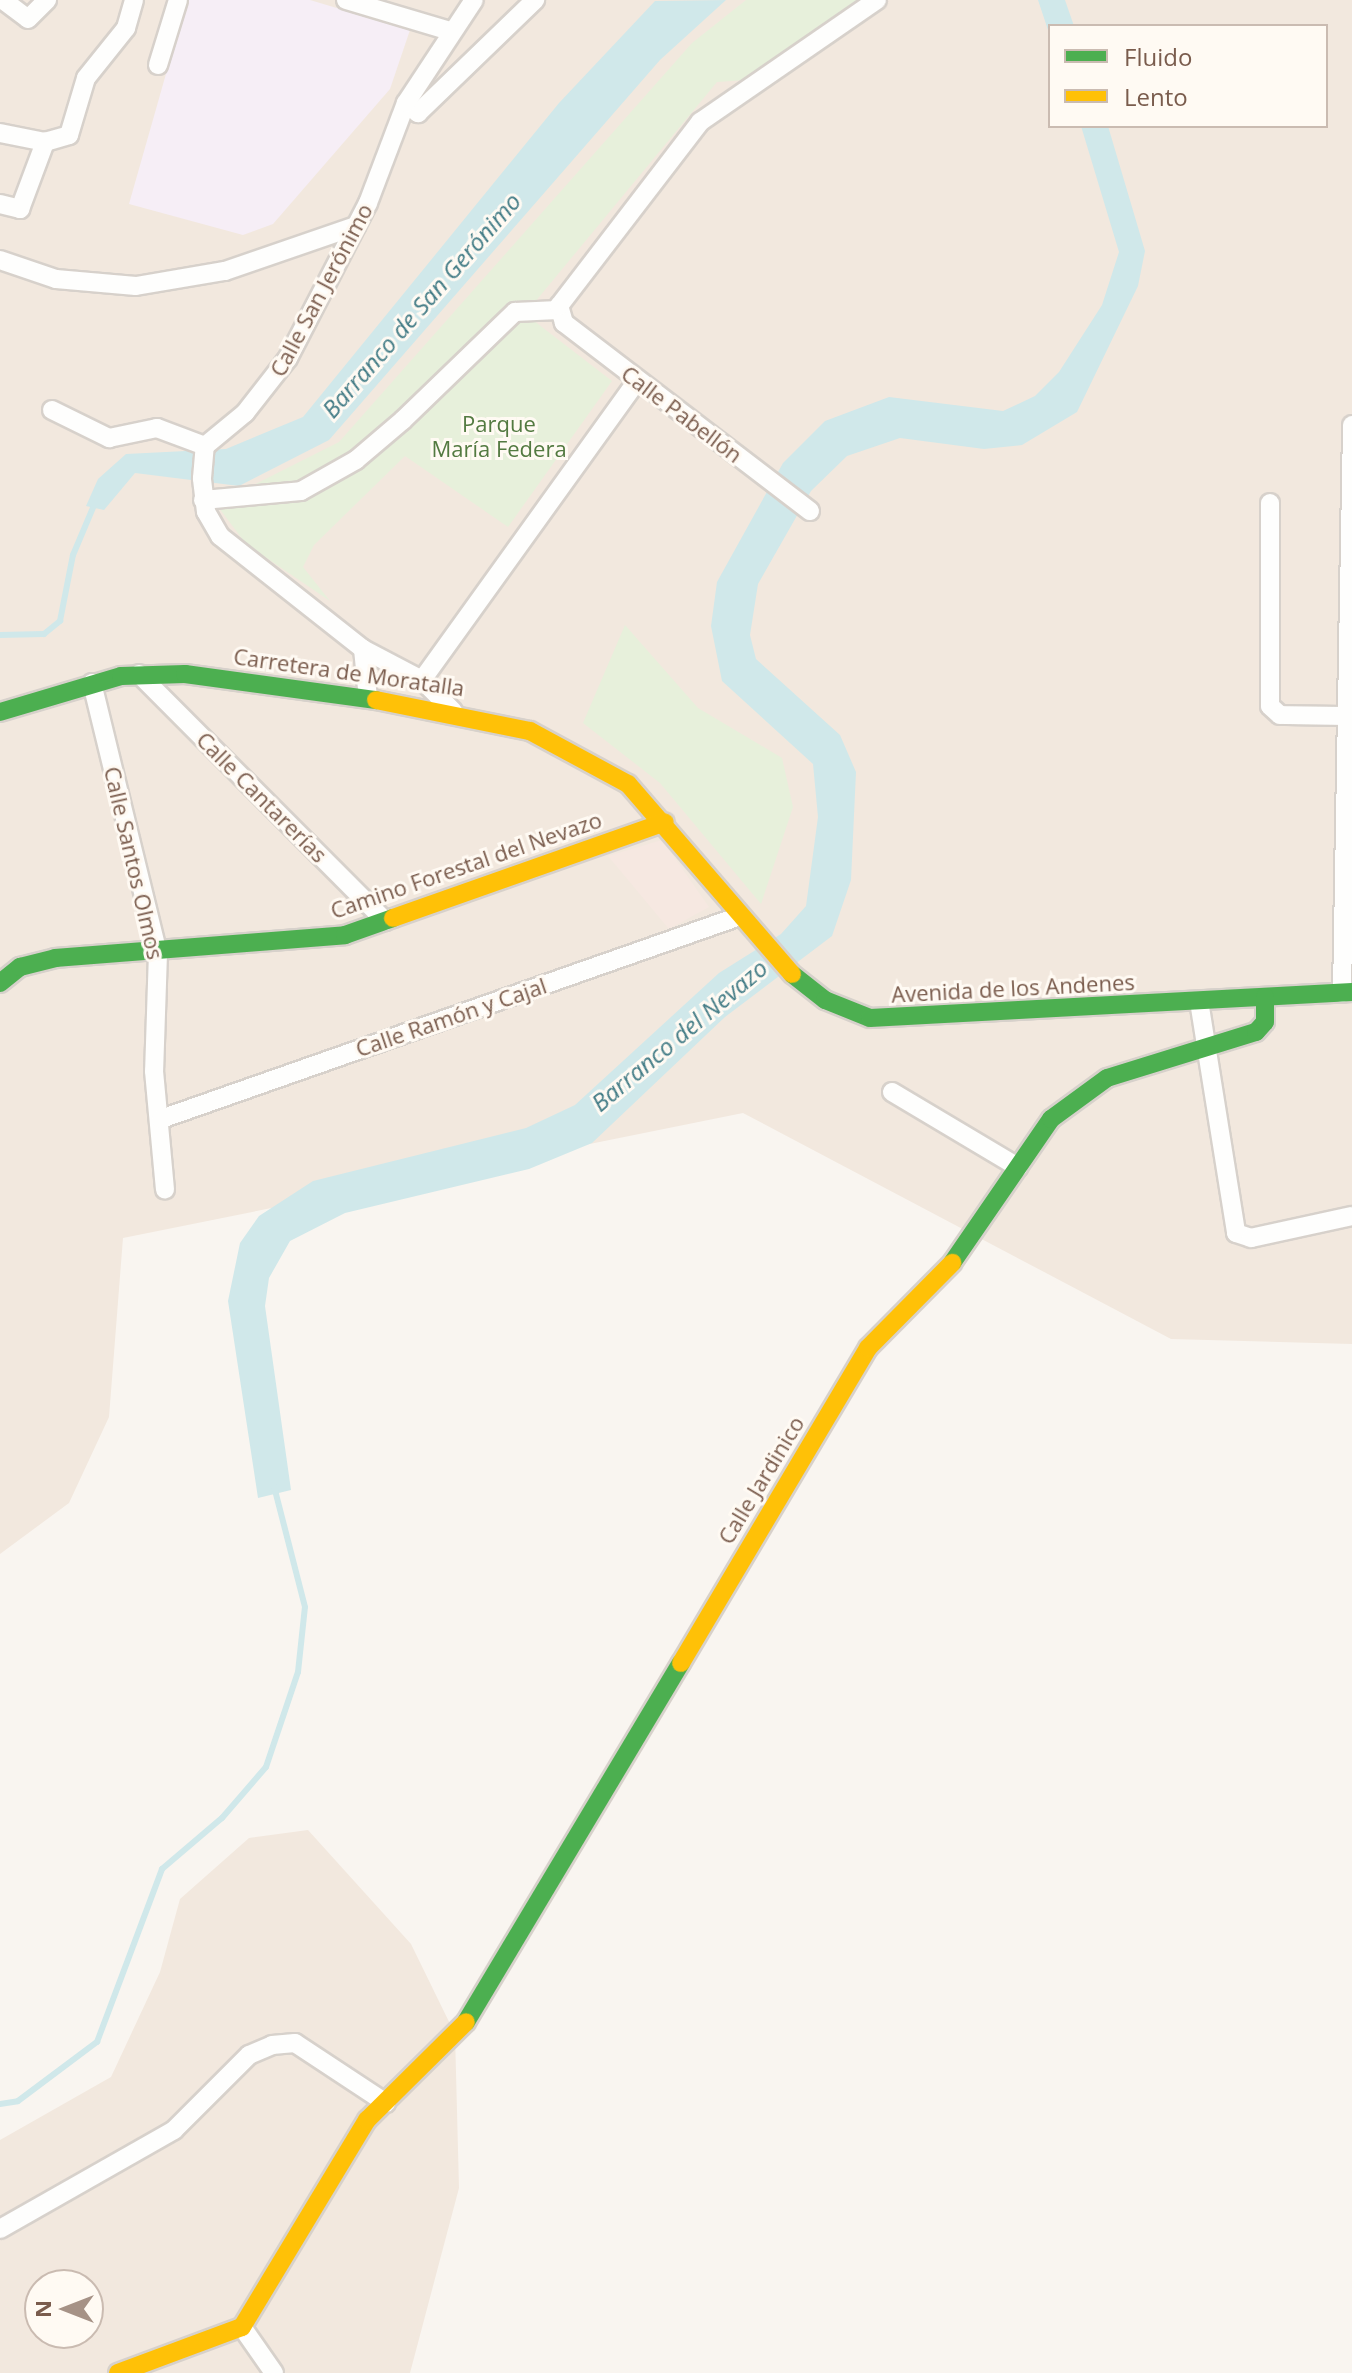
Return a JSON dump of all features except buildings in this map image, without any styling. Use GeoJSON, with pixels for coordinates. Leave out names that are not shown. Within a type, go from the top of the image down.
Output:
{"type":"FeatureCollection","features":[{"type":"Feature","properties":{"kind":"street"},"geometry":{"type":"LineString","coordinates":[[3,0],[16,16],[28,19],[47,0]]}},
{"type":"Feature","properties":{"kind":"street"},"geometry":{"type":"LineString","coordinates":[[0,133],[45,142],[69,135],[86,78],[126,28],[134,0]]}},
{"type":"Feature","properties":{"kind":"street"},"geometry":{"type":"LineString","coordinates":[[158,65],[178,0]]}},
{"type":"Feature","properties":{"kind":"street"},"geometry":{"type":"LineString","coordinates":[[346,0],[450,31]]}},
{"type":"Feature","properties":{"kind":"street","name":"Calle San Jerónimo"},"geometry":{"type":"LineString","coordinates":[[205,449],[270,385],[356,226],[406,103],[450,31],[474,0]]}},
{"type":"Feature","properties":{"kind":"street"},"geometry":{"type":"LineString","coordinates":[[406,103],[418,113],[535,0]]}},
{"type":"Feature","properties":{"kind":"street"},"geometry":{"type":"LineString","coordinates":[[203,500],[301,491],[380,440],[515,312],[558,311],[700,122],[877,0]]}},
{"type":"Feature","properties":{"kind":"street"},"geometry":{"type":"LineString","coordinates":[[0,204],[20,209],[45,142]]}},
{"type":"Feature","properties":{"kind":"street"},"geometry":{"type":"LineString","coordinates":[[0,260],[56,279],[136,286],[225,271],[356,226]]}},
{"type":"Feature","properties":{"kind":"street","name":"Calle Pabellón"},"geometry":{"type":"LineString","coordinates":[[558,311],[637,381],[810,511]]}},
{"type":"Feature","properties":{"kind":"street"},"geometry":{"type":"LineString","coordinates":[[405,703],[425,700],[422,680],[637,381]]}},
{"type":"Feature","properties":{"kind":"street"},"geometry":{"type":"LineString","coordinates":[[52,410],[109,438],[157,428],[205,449],[203,500],[220,536],[363,649],[422,680],[453,711]]}},
{"type":"Feature","properties":{"kind":"street"},"geometry":{"type":"LineString","coordinates":[[1349,993],[1352,425]]}},
{"type":"Feature","properties":{"kind":"street"},"geometry":{"type":"LineString","coordinates":[[1270,503],[1270,706],[1280,715],[1351,716]]}},
{"type":"Feature","properties":{"kind":"street"},"geometry":{"type":"LineString","coordinates":[[363,649],[369,692]]}},
{"type":"Feature","properties":{"kind":"street"},"geometry":{"type":"LineString","coordinates":[[369,692],[376,674],[396,667]]}},
{"type":"Feature","properties":{"kind":"street","name":"Carretera de Moratalla"},"geometry":{"type":"LineString","coordinates":[[0,712],[92,683],[139,674],[369,692],[405,703],[453,711],[576,751],[628,784],[665,822]]}},
{"type":"Feature","properties":{"kind":"street","name":"Calle Cantarerías"},"geometry":{"type":"LineString","coordinates":[[139,674],[385,921]]}},
{"type":"Feature","properties":{"kind":"street","name":"Calle Santos Olmos"},"geometry":{"type":"LineString","coordinates":[[92,683],[158,953],[165,1189]]}},
{"type":"Feature","properties":{"kind":"street","name":"Camino Forestal del Nevazo"},"geometry":{"type":"LineString","coordinates":[[0,983],[43,960],[312,941],[385,921],[665,822]]}},
{"type":"Feature","properties":{"kind":"street","name":"Avenida de los Andenes"},"geometry":{"type":"LineString","coordinates":[[665,822],[746,923],[804,985],[845,1010],[895,1021],[1349,993]]}},
{"type":"Feature","properties":{"kind":"street","name":"Calle Ramón y Cajal"},"geometry":{"type":"LineString","coordinates":[[161,1119],[746,923]]}},
{"type":"Feature","properties":{"kind":"street","name":"Calle Jardinico"},"geometry":{"type":"LineString","coordinates":[[242,2327],[359,2133],[455,2034],[868,1348],[973,1241],[1018,1167],[1077,1095],[1203,1051],[1263,1026],[1265,997]]}},
{"type":"Feature","properties":{"kind":"street"},"geometry":{"type":"LineString","coordinates":[[1199,1001],[1203,1051],[1239,1236],[1352,1216]]}},
{"type":"Feature","properties":{"kind":"street"},"geometry":{"type":"LineString","coordinates":[[892,1092],[1018,1167]]}},
{"type":"Feature","properties":{"kind":"street"},"geometry":{"type":"LineString","coordinates":[[0,2229],[174,2130],[249,2055],[272,2045],[295,2043],[386,2103]]}},
{"type":"Feature","properties":{"kind":"street"},"geometry":{"type":"LineString","coordinates":[[118,2373],[242,2327],[274,2373]]}},
{"type":"Feature","properties":{"kind":"shaded area"},"geometry":{"type":"Polygon","coordinates":[[[0,0],[1352,0],[1352,1344],[1171,1339],[743,1113],[123,1238],[109,1417],[69,1503],[0,1554],[0,0]]]}},
{"type":"Feature","properties":{"kind":"shaded area"},"geometry":{"type":"Polygon","coordinates":[[[187,0],[310,0],[410,30],[390,89],[273,224],[243,235],[129,204],[187,0]]]}},
{"type":"Feature","properties":{"kind":"shaded area"},"geometry":{"type":"Polygon","coordinates":[[[662,840],[709,907],[669,929],[608,856],[662,840]]]}},
{"type":"Feature","properties":{"kind":"shaded area"},"geometry":{"type":"Polygon","coordinates":[[[308,1830],[411,1944],[455,2034],[459,2188],[410,2373],[0,2373],[0,2140],[111,2077],[160,1972],[180,1899],[249,1838],[308,1830]]]}},
{"type":"Feature","properties":{"kind":"green space","name":"Parque María Federa"},"geometry":{"type":"Polygon","coordinates":[[[746,0],[876,0],[760,79],[717,82],[525,314],[612,381],[508,527],[405,456],[314,545],[303,567],[330,601],[246,544],[216,504],[339,442],[692,43],[746,0]]]}},
{"type":"Feature","properties":{"kind":"green space"},"geometry":{"type":"Polygon","coordinates":[[[625,625],[698,708],[782,758],[793,807],[761,904],[660,783],[583,723],[625,625]]]}},
{"type":"Feature","properties":{"kind":"water"},"geometry":{"type":"Polygon","coordinates":[[[726,0],[660,60],[329,440],[239,486],[135,473],[104,510],[86,506],[98,479],[126,454],[226,449],[303,417],[559,103],[655,1],[726,0]]]}},
{"type":"Feature","properties":{"kind":"water"},"geometry":{"type":"Polygon","coordinates":[[[1038,0],[1065,0],[1073,24],[1048,24],[1048,30],[1038,0]]]}},
{"type":"Feature","properties":{"kind":"water"},"geometry":{"type":"Polygon","coordinates":[[[1082,128],[1109,128],[1145,251],[1138,286],[1077,412],[1022,445],[984,449],[900,438],[847,456],[811,491],[758,584],[750,635],[756,659],[840,735],[856,772],[851,880],[832,936],[725,1017],[592,1143],[529,1169],[345,1213],[290,1241],[269,1278],[265,1306],[291,1490],[258,1498],[228,1301],[240,1243],[259,1216],[313,1181],[526,1128],[575,1105],[719,973],[781,934],[806,906],[818,817],[813,764],[722,681],[711,626],[717,582],[783,463],[825,421],[889,397],[1003,411],[1035,396],[1059,372],[1102,305],[1119,252],[1082,128]]]}},
{"type":"Feature","properties":{"kind":"waterway","name":"Barranco de San Gerónimo"},"geometry":{"type":"LineString","coordinates":[[0,635],[44,634],[60,621],[73,555],[95,503]]}},
{"type":"Feature","properties":{"kind":"waterway","name":"Barranco del Nevazo"},"geometry":{"type":"LineString","coordinates":[[0,2104],[18,2101],[97,2042],[162,1869],[222,1818],[266,1767],[298,1672],[305,1607],[274,1486]]}},
{"type":"Feature","properties":{"kind":"traffic: fast"},"geometry":{"type":"LineString","coordinates":[[0,712],[121,676],[185,674],[376,700]]}},
{"type":"Feature","properties":{"kind":"traffic: fast"},"geometry":{"type":"LineString","coordinates":[[0,983],[20,967],[55,958],[345,935],[393,918]]}},
{"type":"Feature","properties":{"kind":"traffic: fast"},"geometry":{"type":"LineString","coordinates":[[792,974],[825,1000],[870,1018],[1352,992]]}},
{"type":"Feature","properties":{"kind":"traffic: fast"},"geometry":{"type":"LineString","coordinates":[[952,1263],[1051,1119],[1107,1078],[1256,1032],[1265,1022],[1265,997]]}},
{"type":"Feature","properties":{"kind":"traffic: fast"},"geometry":{"type":"LineString","coordinates":[[466,2022],[681,1663]]}},
{"type":"Feature","properties":{"kind":"traffic: slow"},"geometry":{"type":"LineString","coordinates":[[376,700],[530,731],[628,784],[792,974]]}},
{"type":"Feature","properties":{"kind":"traffic: slow"},"geometry":{"type":"LineString","coordinates":[[393,918],[665,822]]}},
{"type":"Feature","properties":{"kind":"traffic: slow"},"geometry":{"type":"LineString","coordinates":[[681,1663],[868,1348],[952,1263]]}},
{"type":"Feature","properties":{"kind":"traffic: slow"},"geometry":{"type":"LineString","coordinates":[[118,2373],[242,2327],[367,2120],[466,2022]]}}]}
